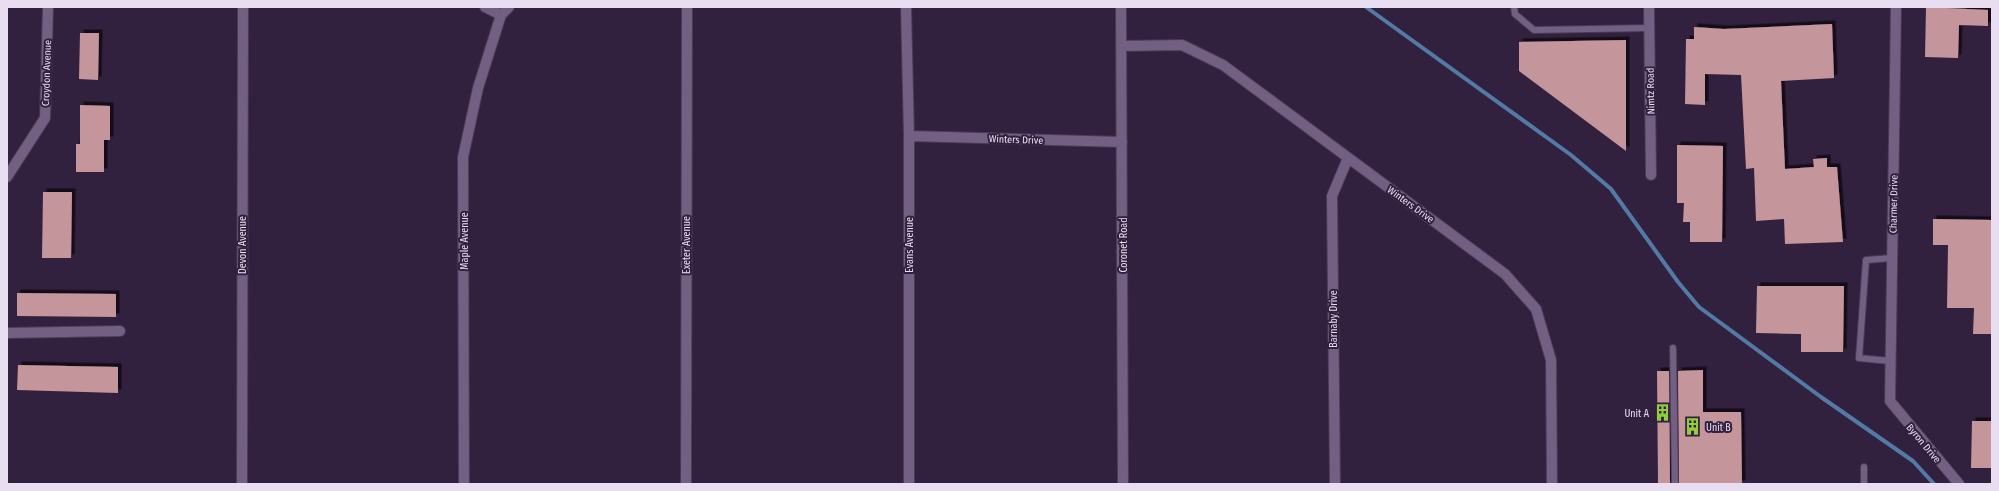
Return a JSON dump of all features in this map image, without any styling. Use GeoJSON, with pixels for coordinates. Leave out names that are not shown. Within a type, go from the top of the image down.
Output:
{"type":"FeatureCollection","features":[{"type":"Feature","properties":{"kind":"street","name":"Croydon Avenue"},"geometry":{"type":"LineString","coordinates":[[7,177],[45,118],[48,7]]}},
{"type":"Feature","properties":{"kind":"street","name":"Devon Avenue"},"geometry":{"type":"LineString","coordinates":[[242,484],[243,7]]}},
{"type":"Feature","properties":{"kind":"street"},"geometry":{"type":"LineString","coordinates":[[485,7],[501,15]]}},
{"type":"Feature","properties":{"kind":"street","name":"Maple Avenue"},"geometry":{"type":"LineString","coordinates":[[464,484],[463,157],[478,88],[501,15],[509,7]]}},
{"type":"Feature","properties":{"kind":"street","name":"Exeter Avenue"},"geometry":{"type":"LineString","coordinates":[[686,484],[687,7]]}},
{"type":"Feature","properties":{"kind":"street","name":"Evans Avenue"},"geometry":{"type":"LineString","coordinates":[[906,7],[910,136],[909,484]]}},
{"type":"Feature","properties":{"kind":"street","name":"Coronet Road"},"geometry":{"type":"LineString","coordinates":[[1121,7],[1123,484]]}},
{"type":"Feature","properties":{"kind":"street","name":"Nimtz Road"},"geometry":{"type":"LineString","coordinates":[[1649,7],[1651,175]]}},
{"type":"Feature","properties":{"kind":"street","name":"Charmer Drive"},"geometry":{"type":"LineString","coordinates":[[1890,401],[1896,7]]}},
{"type":"Feature","properties":{"kind":"street","name":"Winters Drive"},"geometry":{"type":"LineString","coordinates":[[1121,46],[1182,45],[1223,65],[1505,274],[1536,309],[1551,360],[1552,484]]}},
{"type":"Feature","properties":{"kind":"street","name":"Winters Drive"},"geometry":{"type":"LineString","coordinates":[[910,136],[1122,142]]}},
{"type":"Feature","properties":{"kind":"street","name":"Barnaby Drive"},"geometry":{"type":"LineString","coordinates":[[1335,484],[1332,196],[1348,158]]}},
{"type":"Feature","properties":{"kind":"street"},"geometry":{"type":"LineString","coordinates":[[7,332],[120,331]]}},
{"type":"Feature","properties":{"kind":"street","name":"Byron Drive"},"geometry":{"type":"LineString","coordinates":[[1890,401],[1959,484]]}},
{"type":"Feature","properties":{"kind":"lane"},"geometry":{"type":"LineString","coordinates":[[1514,7],[1515,14],[1534,30],[1649,28]]}},
{"type":"Feature","properties":{"kind":"lane"},"geometry":{"type":"LineString","coordinates":[[1890,361],[1859,358],[1866,260],[1892,258]]}},
{"type":"Feature","properties":{"kind":"lane"},"geometry":{"type":"LineString","coordinates":[[1673,348],[1675,484]]}},
{"type":"Feature","properties":{"kind":"lane"},"geometry":{"type":"LineString","coordinates":[[1864,467],[1864,484]]}},
{"type":"Feature","properties":{"kind":"building"},"geometry":{"type":"Polygon","coordinates":[[[1926,7],[1988,10],[1988,26],[1959,25],[1958,58],[1925,57],[1926,7]]]}},
{"type":"Feature","properties":{"kind":"building"},"geometry":{"type":"Polygon","coordinates":[[[1832,24],[1834,78],[1781,81],[1785,169],[1814,167],[1813,159],[1827,158],[1827,167],[1837,167],[1843,242],[1785,244],[1784,219],[1756,221],[1754,168],[1746,169],[1741,75],[1705,74],[1705,105],[1685,104],[1686,39],[1694,39],[1694,27],[1724,29],[1832,24]]]}},
{"type":"Feature","properties":{"kind":"building"},"geometry":{"type":"Polygon","coordinates":[[[80,33],[99,33],[98,80],[79,79],[80,33]]]}},
{"type":"Feature","properties":{"kind":"building"},"geometry":{"type":"Polygon","coordinates":[[[1626,40],[1626,151],[1519,71],[1519,42],[1626,40]]]}},
{"type":"Feature","properties":{"kind":"building"},"geometry":{"type":"Polygon","coordinates":[[[80,105],[110,106],[110,140],[104,140],[104,172],[76,172],[76,144],[80,144],[80,105]]]}},
{"type":"Feature","properties":{"kind":"building"},"geometry":{"type":"Polygon","coordinates":[[[1677,145],[1723,146],[1722,242],[1690,242],[1690,222],[1683,222],[1684,203],[1677,203],[1677,145]]]}},
{"type":"Feature","properties":{"kind":"building"},"geometry":{"type":"Polygon","coordinates":[[[43,192],[72,192],[71,258],[42,258],[43,192]]]}},
{"type":"Feature","properties":{"kind":"building"},"geometry":{"type":"Polygon","coordinates":[[[1933,219],[1992,220],[1992,334],[1973,334],[1974,308],[1947,308],[1948,245],[1933,245],[1933,219]]]}},
{"type":"Feature","properties":{"kind":"building"},"geometry":{"type":"Polygon","coordinates":[[[1757,286],[1844,286],[1843,352],[1801,352],[1801,334],[1756,333],[1757,286]]]}},
{"type":"Feature","properties":{"kind":"building"},"geometry":{"type":"Polygon","coordinates":[[[17,293],[116,294],[116,317],[17,316],[17,293]]]}},
{"type":"Feature","properties":{"kind":"building"},"geometry":{"type":"Polygon","coordinates":[[[18,365],[118,367],[118,393],[17,390],[18,365]]]}},
{"type":"Feature","properties":{"kind":"building"},"geometry":{"type":"Polygon","coordinates":[[[1703,370],[1703,412],[1741,412],[1742,484],[1679,484],[1678,371],[1703,370]]]}},
{"type":"Feature","properties":{"kind":"building","name":"Unit A"},"geometry":{"type":"Polygon","coordinates":[[[1657,371],[1669,371],[1670,484],[1658,484],[1657,371]]]}},
{"type":"Feature","properties":{"kind":"building"},"geometry":{"type":"Polygon","coordinates":[[[1972,421],[1992,421],[1992,468],[1971,468],[1972,421]]]}},
{"type":"Feature","properties":{"kind":"waterway"},"geometry":{"type":"LineString","coordinates":[[1366,7],[1571,155],[1611,189],[1678,282],[1699,307],[1821,397],[1913,461],[1934,484]]}},
{"type":"Feature","properties":{"kind":"place","name":"Unit A"},"geometry":{"type":"Point","coordinates":[1662,413]}},
{"type":"Feature","properties":{"kind":"place","name":"Unit B"},"geometry":{"type":"Point","coordinates":[1693,427]}}]}
